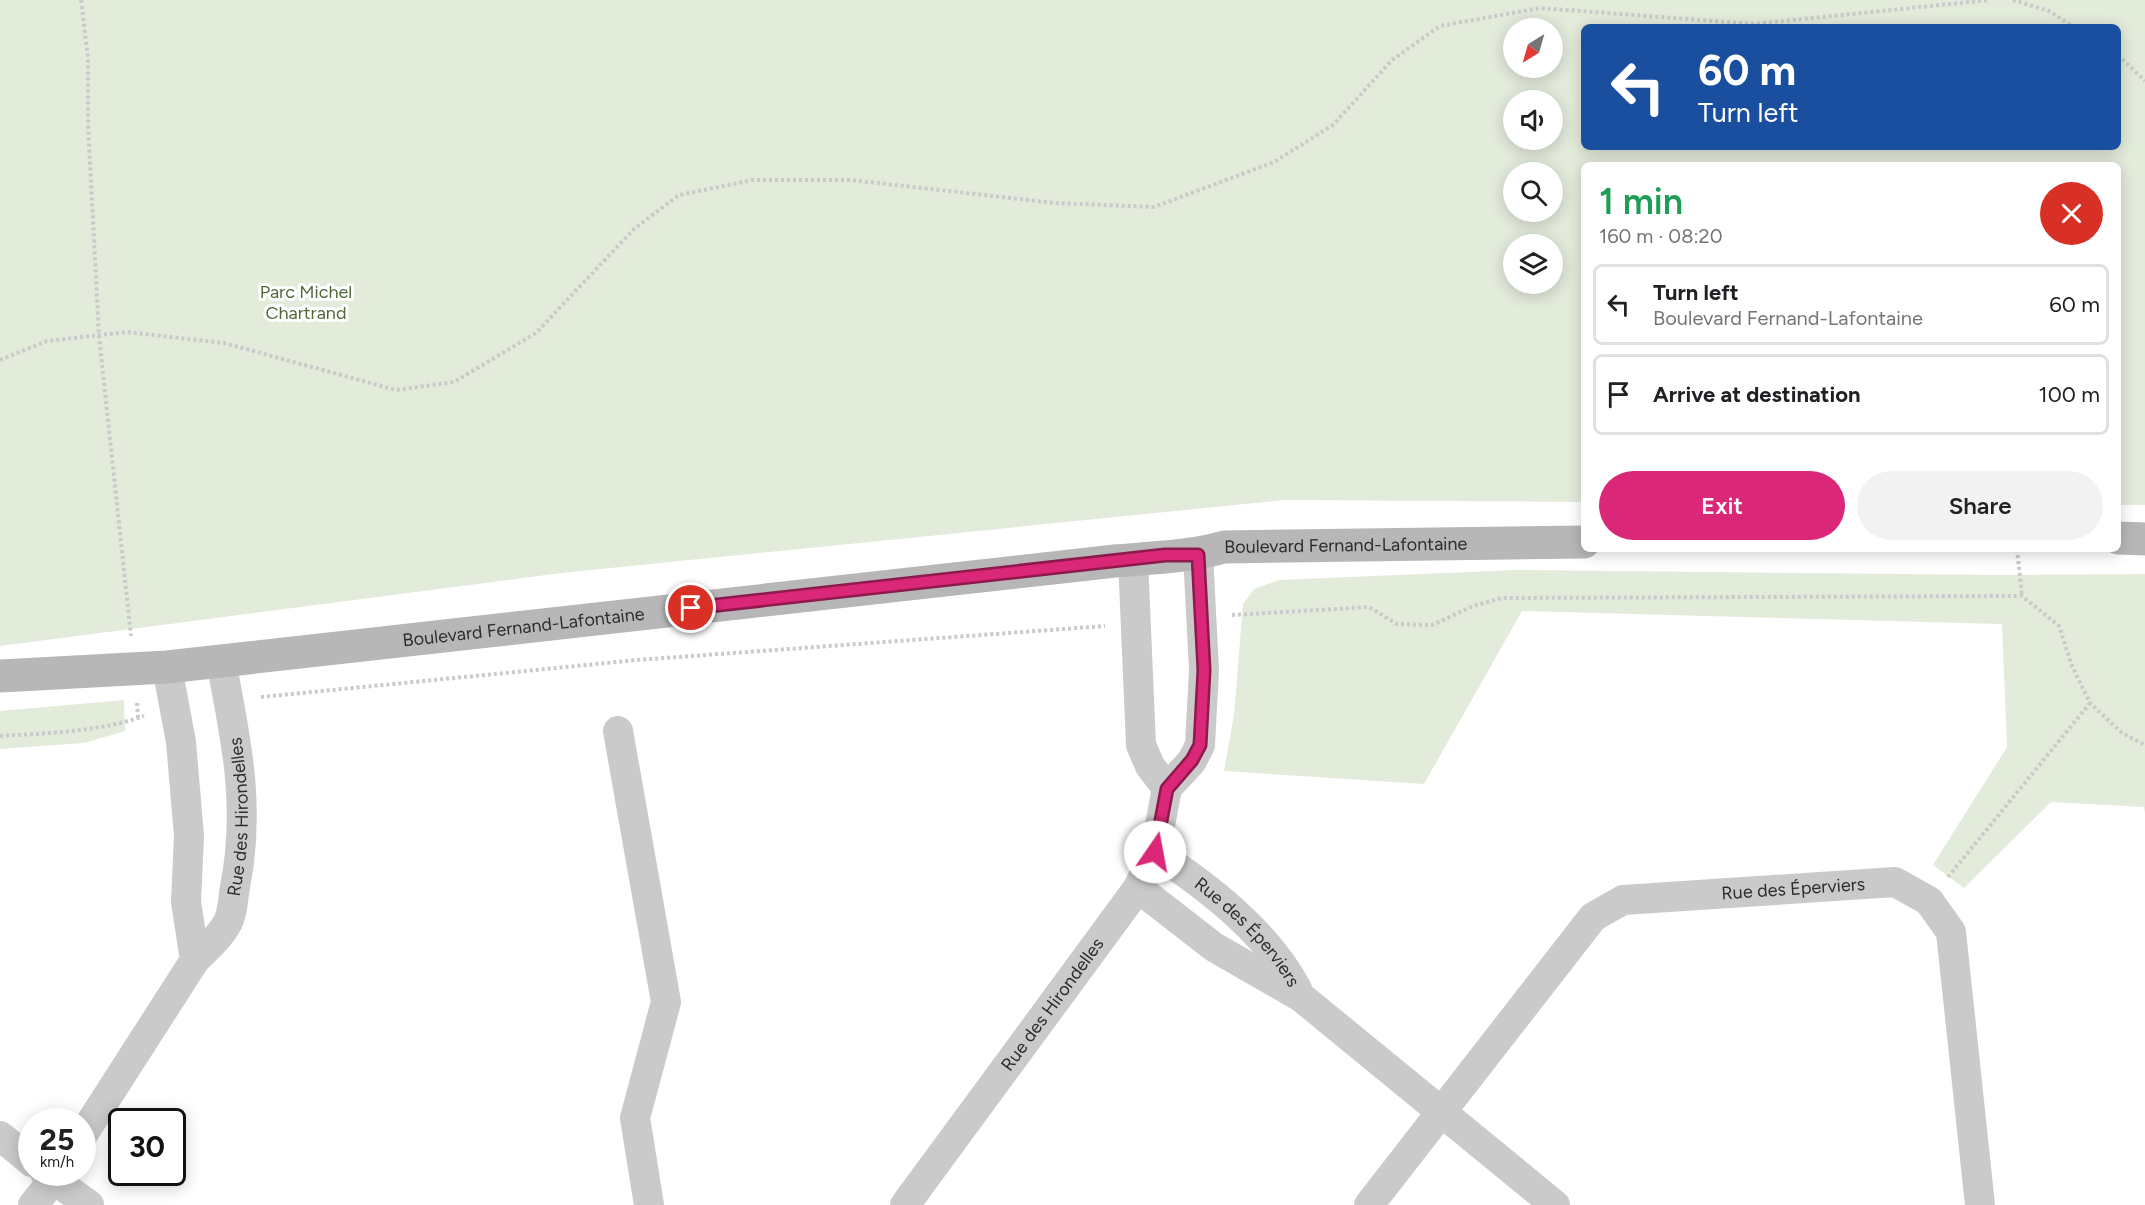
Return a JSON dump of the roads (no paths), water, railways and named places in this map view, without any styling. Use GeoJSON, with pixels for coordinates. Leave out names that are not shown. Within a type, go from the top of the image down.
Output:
{"type":"FeatureCollection","features":[{"type":"Feature","properties":{"kind":"street"},"geometry":{"type":"LineString","coordinates":[[2121,538],[2145,539]]}},
{"type":"Feature","properties":{"kind":"street","name":"Boulevard Fernand-Lafontaine"},"geometry":{"type":"LineString","coordinates":[[0,676],[167,667],[1165,555],[1198,555],[1224,547],[1581,542]]}},
{"type":"Feature","properties":{"kind":"street","name":"Rue des Hirondelles"},"geometry":{"type":"LineString","coordinates":[[905,1205],[1138,888],[1155,852],[1167,789],[1192,760],[1200,745],[1204,670],[1198,555]]}},
{"type":"Feature","properties":{"kind":"street"},"geometry":{"type":"LineString","coordinates":[[1133,559],[1140,745],[1150,766],[1167,789]]}},
{"type":"Feature","properties":{"kind":"street","name":"Rue des Hirondelles"},"geometry":{"type":"LineString","coordinates":[[96,1114],[195,960],[217,938],[228,921],[237,876],[243,822],[240,768],[221,661]]}},
{"type":"Feature","properties":{"kind":"street"},"geometry":{"type":"LineString","coordinates":[[167,667],[181,742],[189,836],[186,902],[195,960]]}},
{"type":"Feature","properties":{"kind":"street"},"geometry":{"type":"LineString","coordinates":[[618,731],[666,1002],[634,1118],[649,1205]]}},
{"type":"Feature","properties":{"kind":"street","name":"Rue des Éperviers"},"geometry":{"type":"LineString","coordinates":[[1155,852],[1234,913],[1261,940],[1289,975],[1301,997]]}},
{"type":"Feature","properties":{"kind":"street","name":"Rue des Éperviers"},"geometry":{"type":"LineString","coordinates":[[1369,1205],[1593,917],[1623,900],[1895,882],[1929,901],[1951,932],[1980,1205]]}},
{"type":"Feature","properties":{"kind":"street","name":"Rue des Éperviers"},"geometry":{"type":"LineString","coordinates":[[1138,888],[1214,947],[1301,997],[1555,1205]]}},
{"type":"Feature","properties":{"kind":"street"},"geometry":{"type":"LineString","coordinates":[[0,1136],[18,1150]]}},
{"type":"Feature","properties":{"kind":"street"},"geometry":{"type":"LineString","coordinates":[[33,1205],[41,1186]]}},
{"type":"Feature","properties":{"kind":"street"},"geometry":{"type":"LineString","coordinates":[[65,1186],[89,1205]]}},
{"type":"Feature","properties":{"kind":"park label","name":"Parc Michel Chartrand"},"geometry":{"type":"Point","coordinates":[306,302]}}]}
